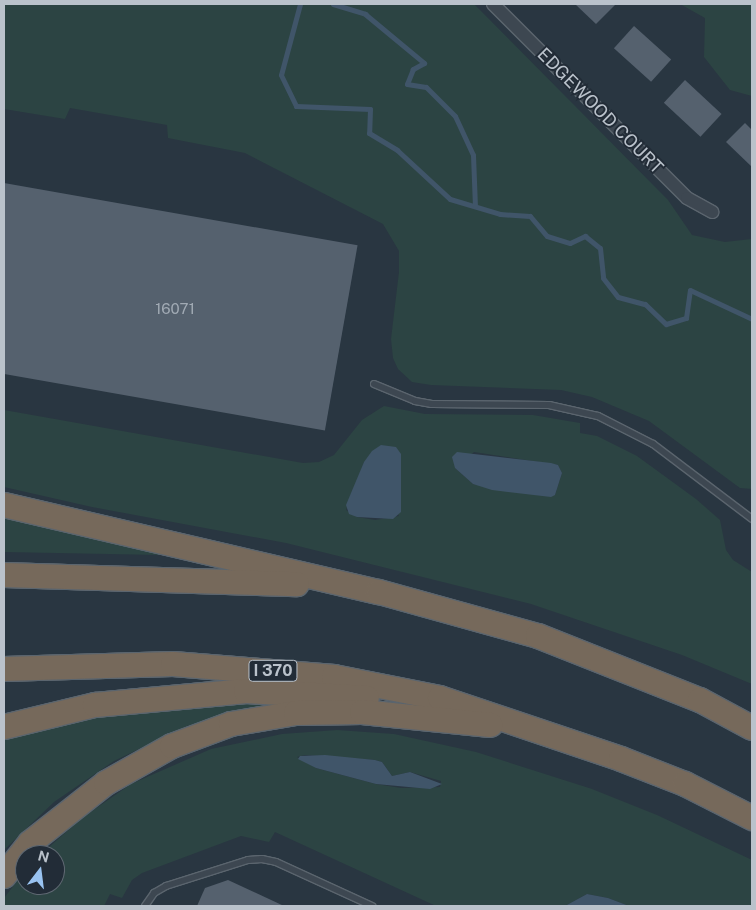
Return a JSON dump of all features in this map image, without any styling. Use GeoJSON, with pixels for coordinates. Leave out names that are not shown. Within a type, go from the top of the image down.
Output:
{"type":"FeatureCollection","features":[{"type":"Feature","properties":{"kind":"highway"},"geometry":{"type":"LineString","coordinates":[[4,505],[379,592],[538,636],[700,700],[752,728]]}},
{"type":"Feature","properties":{"kind":"highway"},"geometry":{"type":"LineString","coordinates":[[4,575],[307,585],[379,592]]}},
{"type":"Feature","properties":{"kind":"highway","name":"I 370"},"geometry":{"type":"LineString","coordinates":[[4,669],[173,664],[334,677],[440,698],[536,729],[685,784],[752,818]]}},
{"type":"Feature","properties":{"kind":"highway"},"geometry":{"type":"LineString","coordinates":[[4,726],[95,705],[246,692],[347,695],[421,705],[536,729]]}},
{"type":"Feature","properties":{"kind":"highway"},"geometry":{"type":"LineString","coordinates":[[4,876],[30,843],[106,783],[172,746],[231,724],[296,712],[362,712],[536,729]]}},
{"type":"Feature","properties":{"kind":"street","name":"EDGEWOOD COURT"},"geometry":{"type":"LineString","coordinates":[[493,4],[687,198],[712,212]]}},
{"type":"Feature","properties":{"kind":"lane"},"geometry":{"type":"LineString","coordinates":[[374,384],[414,401],[432,404],[549,405],[598,416],[653,444],[752,519]]}},
{"type":"Feature","properties":{"kind":"lane"},"geometry":{"type":"LineString","coordinates":[[145,906],[154,893],[166,886],[248,860],[262,859],[372,906]]}},
{"type":"Feature","properties":{"kind":"green space"},"geometry":{"type":"Polygon","coordinates":[[[4,4],[474,4],[668,200],[692,235],[725,242],[752,239],[752,489],[740,488],[649,421],[592,397],[561,390],[431,385],[412,382],[398,369],[393,358],[391,339],[399,272],[399,251],[383,224],[245,153],[168,138],[167,125],[70,108],[65,119],[4,109],[4,4]]]}},
{"type":"Feature","properties":{"kind":"green space"},"geometry":{"type":"Polygon","coordinates":[[[680,4],[752,4],[752,96],[730,90],[704,57],[705,18],[680,4]]]}},
{"type":"Feature","properties":{"kind":"green space"},"geometry":{"type":"Polygon","coordinates":[[[384,406],[425,414],[533,415],[580,423],[580,433],[597,436],[637,456],[696,499],[720,520],[726,550],[733,560],[752,572],[752,684],[682,655],[531,604],[286,543],[92,507],[4,487],[4,410],[303,463],[319,462],[334,455],[362,420],[384,406]],[[474,452],[455,468],[473,484],[555,495],[562,473],[558,465],[474,452]],[[364,462],[346,510],[357,517],[375,520],[399,516],[364,462]]]}},
{"type":"Feature","properties":{"kind":"green space"},"geometry":{"type":"Polygon","coordinates":[[[4,517],[161,552],[160,555],[4,552],[4,517]]]}},
{"type":"Feature","properties":{"kind":"green space"},"geometry":{"type":"Polygon","coordinates":[[[254,701],[269,704],[187,726],[114,761],[54,802],[4,850],[4,736],[66,718],[254,701]]]}},
{"type":"Feature","properties":{"kind":"green space"},"geometry":{"type":"Polygon","coordinates":[[[337,730],[394,734],[476,752],[592,789],[657,815],[752,860],[752,906],[629,906],[608,898],[587,894],[565,906],[436,906],[275,832],[269,842],[241,836],[142,873],[132,880],[122,898],[110,894],[104,906],[4,906],[4,898],[15,884],[15,895],[65,895],[65,845],[51,845],[82,818],[131,784],[211,749],[282,734],[337,730]],[[305,755],[297,757],[316,768],[376,784],[401,788],[440,787],[441,781],[410,772],[392,776],[382,762],[305,755]]]}},
{"type":"Feature","properties":{"kind":"water"},"geometry":{"type":"Polygon","coordinates":[[[381,445],[396,447],[401,454],[401,512],[393,519],[357,517],[349,514],[346,505],[364,462],[372,451],[381,445]]]}},
{"type":"Feature","properties":{"kind":"water"},"geometry":{"type":"Polygon","coordinates":[[[457,452],[551,463],[558,465],[562,473],[555,495],[551,497],[492,490],[473,484],[455,468],[452,457],[457,452]]]}},
{"type":"Feature","properties":{"kind":"water"},"geometry":{"type":"Polygon","coordinates":[[[325,755],[375,760],[382,762],[392,776],[410,772],[442,784],[430,789],[376,784],[316,768],[298,759],[300,756],[325,755]]]}},
{"type":"Feature","properties":{"kind":"water"},"geometry":{"type":"Polygon","coordinates":[[[587,894],[608,898],[629,906],[565,906],[587,894]]]}},
{"type":"Feature","properties":{"kind":"building"},"geometry":{"type":"Polygon","coordinates":[[[575,4],[616,4],[596,24],[575,4]]]}},
{"type":"Feature","properties":{"kind":"building"},"geometry":{"type":"Polygon","coordinates":[[[634,26],[671,59],[651,82],[614,48],[634,26]]]}},
{"type":"Feature","properties":{"kind":"building"},"geometry":{"type":"Polygon","coordinates":[[[685,80],[722,114],[700,137],[664,103],[685,80]]]}},
{"type":"Feature","properties":{"kind":"building"},"geometry":{"type":"Polygon","coordinates":[[[745,123],[752,130],[752,167],[726,142],[745,123]]]}},
{"type":"Feature","properties":{"kind":"building"},"geometry":{"type":"Polygon","coordinates":[[[4,183],[358,245],[325,430],[4,374],[4,183]]]}},
{"type":"Feature","properties":{"kind":"building"},"geometry":{"type":"Polygon","coordinates":[[[228,880],[284,906],[197,906],[205,888],[228,880]]]}},
{"type":"Feature","properties":{"kind":"waterway"},"geometry":{"type":"LineString","coordinates":[[300,4],[281,75],[296,106],[370,109],[369,133],[397,150],[450,199],[500,214],[530,216],[547,236],[570,243],[585,236],[600,248],[603,278],[618,297],[645,304],[666,324],[686,318],[690,290],[752,319]]}},
{"type":"Feature","properties":{"kind":"waterway"},"geometry":{"type":"LineString","coordinates":[[333,4],[365,14],[424,63],[413,69],[407,84],[426,87],[455,116],[473,155],[475,206]]}}]}
